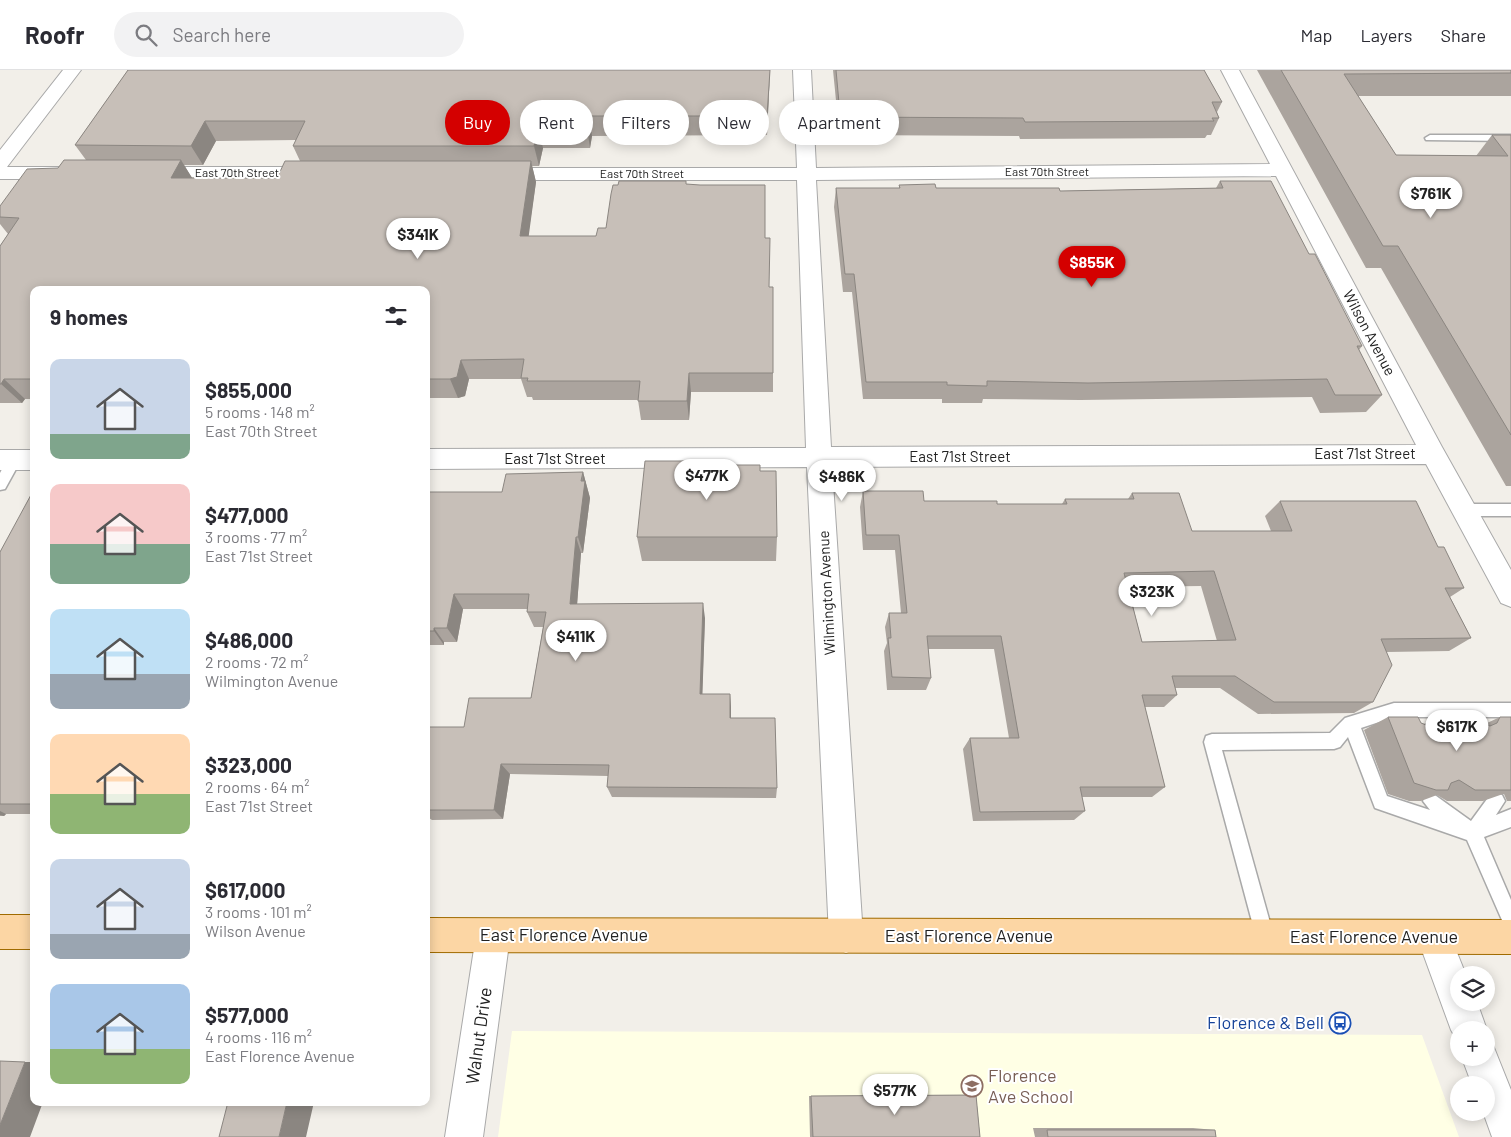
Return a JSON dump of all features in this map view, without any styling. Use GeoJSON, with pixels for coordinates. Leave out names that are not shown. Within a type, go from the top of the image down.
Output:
{"type":"FeatureCollection","features":[{"type":"Feature","properties":{"kind":"main road"},"geometry":{"type":"LineString","coordinates":[[0,932],[30,932]]}},
{"type":"Feature","properties":{"kind":"main road","name":"East Florence Avenue"},"geometry":{"type":"LineString","coordinates":[[430,935],[1511,937]]}},
{"type":"Feature","properties":{"kind":"street"},"geometry":{"type":"LineString","coordinates":[[0,163],[72,70]]}},
{"type":"Feature","properties":{"kind":"street","name":"Wilmington Avenue"},"geometry":{"type":"LineString","coordinates":[[802,70],[819,458],[846,936]]}},
{"type":"Feature","properties":{"kind":"street","name":"Wilson Avenue"},"geometry":{"type":"LineString","coordinates":[[1230,70],[1433,454],[1466,510],[1511,595]]}},
{"type":"Feature","properties":{"kind":"street","name":"East 70th Street"},"geometry":{"type":"LineString","coordinates":[[478,174],[807,174],[1284,170]]}},
{"type":"Feature","properties":{"kind":"street"},"geometry":{"type":"LineString","coordinates":[[0,172],[80,173]]}},
{"type":"Feature","properties":{"kind":"street","name":"East 70th Street"},"geometry":{"type":"LineString","coordinates":[[130,173],[339,173]]}},
{"type":"Feature","properties":{"kind":"street","name":"East 71st Street"},"geometry":{"type":"LineString","coordinates":[[430,459],[1433,454]]}},
{"type":"Feature","properties":{"kind":"street","name":"Walnut Drive"},"geometry":{"type":"LineString","coordinates":[[464,1137],[493,936]]}},
{"type":"Feature","properties":{"kind":"street"},"geometry":{"type":"LineString","coordinates":[[1434,937],[1450,979]]}},
{"type":"Feature","properties":{"kind":"street"},"geometry":{"type":"LineString","coordinates":[[1483,1066],[1511,1137]]}},
{"type":"Feature","properties":{"kind":"lane"},"geometry":{"type":"LineString","coordinates":[[1430,138],[1511,138]]}},
{"type":"Feature","properties":{"kind":"lane"},"geometry":{"type":"LineString","coordinates":[[0,485],[16,460]]}},
{"type":"Feature","properties":{"kind":"lane"},"geometry":{"type":"LineString","coordinates":[[1466,510],[1511,510]]}},
{"type":"Feature","properties":{"kind":"lane"},"geometry":{"type":"LineString","coordinates":[[1265,937],[1212,742],[1334,741],[1351,723],[1397,717],[1456,717],[1507,710],[1511,726]]}},
{"type":"Feature","properties":{"kind":"lane"},"geometry":{"type":"LineString","coordinates":[[1351,723],[1381,802],[1473,832],[1511,818]]}},
{"type":"Feature","properties":{"kind":"lane"},"geometry":{"type":"LineString","coordinates":[[1432,801],[1473,832],[1511,921]]}},
{"type":"Feature","properties":{"kind":"lane"},"geometry":{"type":"LineString","coordinates":[[1473,832],[1496,801]]}},
{"type":"Feature","properties":{"kind":"shaded area","name":"Florence Ave School"},"geometry":{"type":"Polygon","coordinates":[[[512,1031],[1422,1035],[1450,1112],[1450,1121],[1453,1121],[1459,1137],[498,1137],[512,1031]]]}},
{"type":"Feature","properties":{"kind":"building"},"geometry":{"type":"Polygon","coordinates":[[[128,70],[770,70],[768,100],[699,100],[699,116],[689,116],[689,100],[603,100],[603,116],[593,116],[593,100],[520,100],[520,145],[534,146],[293,146],[305,121],[205,121],[191,146],[75,145],[128,70]]]}},
{"type":"Feature","properties":{"kind":"building"},"geometry":{"type":"Polygon","coordinates":[[[836,70],[1204,70],[1222,102],[1212,102],[1219,118],[1212,118],[1214,121],[1025,122],[1023,118],[899,117],[899,100],[839,100],[836,70]]]}},
{"type":"Feature","properties":{"kind":"building"},"geometry":{"type":"Polygon","coordinates":[[[1281,70],[1511,70],[1511,73],[1344,74],[1396,155],[1508,156],[1492,135],[1511,135],[1511,435],[1398,246],[1383,246],[1281,70]]]}},
{"type":"Feature","properties":{"kind":"building"},"geometry":{"type":"Polygon","coordinates":[[[64,160],[181,160],[171,178],[277,178],[285,161],[531,161],[520,236],[596,236],[598,228],[606,228],[613,185],[618,185],[619,181],[686,181],[686,184],[700,185],[765,185],[765,238],[770,238],[769,287],[773,287],[773,373],[689,373],[687,401],[638,401],[640,381],[527,381],[528,378],[521,378],[524,359],[461,360],[457,377],[430,379],[430,286],[30,286],[30,379],[4,379],[0,384],[0,246],[19,218],[0,217],[0,206],[27,169],[58,168],[64,160]]]}},
{"type":"Feature","properties":{"kind":"building"},"geometry":{"type":"Polygon","coordinates":[[[1220,181],[1271,181],[1309,254],[1315,254],[1362,346],[1357,346],[1382,395],[1335,395],[1327,379],[1088,383],[987,381],[987,386],[947,385],[947,382],[866,382],[854,274],[845,274],[836,188],[900,188],[899,185],[935,184],[936,188],[1059,188],[1060,191],[1223,188],[1220,181]]]}},
{"type":"Feature","properties":{"kind":"building"},"geometry":{"type":"Polygon","coordinates":[[[645,461],[702,461],[702,465],[760,465],[760,471],[776,471],[777,537],[637,537],[645,461]]]}},
{"type":"Feature","properties":{"kind":"building"},"geometry":{"type":"Polygon","coordinates":[[[583,472],[581,481],[585,481],[578,537],[576,537],[570,604],[703,603],[700,694],[730,694],[730,718],[775,718],[777,788],[607,787],[609,765],[501,764],[494,810],[430,810],[430,727],[464,727],[469,698],[531,698],[546,612],[527,612],[529,594],[454,594],[447,628],[434,628],[434,631],[430,631],[430,492],[502,492],[506,474],[583,472]]]}},
{"type":"Feature","properties":{"kind":"building"},"geometry":{"type":"Polygon","coordinates":[[[863,491],[923,491],[924,501],[997,501],[997,504],[1067,504],[1065,499],[1134,499],[1132,493],[1179,493],[1192,531],[1292,531],[1280,501],[1416,501],[1438,547],[1444,547],[1464,588],[1445,588],[1471,638],[1381,639],[1392,665],[1373,702],[1274,702],[1235,676],[1172,676],[1177,695],[1142,695],[1165,787],[1080,787],[1085,811],[980,812],[970,738],[1019,738],[1001,636],[927,636],[931,678],[892,677],[888,638],[891,638],[889,613],[907,613],[899,535],[866,535],[863,491]],[[1214,571],[1124,573],[1142,642],[1236,640],[1214,571]]]}},
{"type":"Feature","properties":{"kind":"building"},"geometry":{"type":"Polygon","coordinates":[[[30,497],[30,804],[0,804],[0,552],[30,497]]]}},
{"type":"Feature","properties":{"kind":"building"},"geometry":{"type":"Polygon","coordinates":[[[1388,717],[1418,717],[1421,723],[1429,726],[1435,723],[1438,717],[1479,717],[1482,723],[1490,726],[1497,723],[1500,717],[1511,717],[1511,790],[1475,790],[1459,780],[1451,783],[1448,790],[1436,790],[1414,783],[1388,717]]]}},
{"type":"Feature","properties":{"kind":"building"},"geometry":{"type":"Polygon","coordinates":[[[0,1061],[25,1062],[0,1125],[0,1061]]]}},
{"type":"Feature","properties":{"kind":"building"},"geometry":{"type":"Polygon","coordinates":[[[976,1095],[980,1137],[813,1137],[811,1096],[976,1095]]]}},
{"type":"Feature","properties":{"kind":"building"},"geometry":{"type":"Polygon","coordinates":[[[227,1106],[286,1106],[279,1137],[219,1137],[227,1106]]]}},
{"type":"Feature","properties":{"kind":"building"},"geometry":{"type":"Polygon","coordinates":[[[1047,1130],[1215,1130],[1216,1137],[1048,1137],[1047,1130]]]}},
{"type":"Feature","properties":{"kind":"place","name":"Florence & Bell"},"geometry":{"type":"Point","coordinates":[1340,1023]}},
{"type":"Feature","properties":{"kind":"place","name":"Florence Ave School"},"geometry":{"type":"Point","coordinates":[972,1086]}}]}
